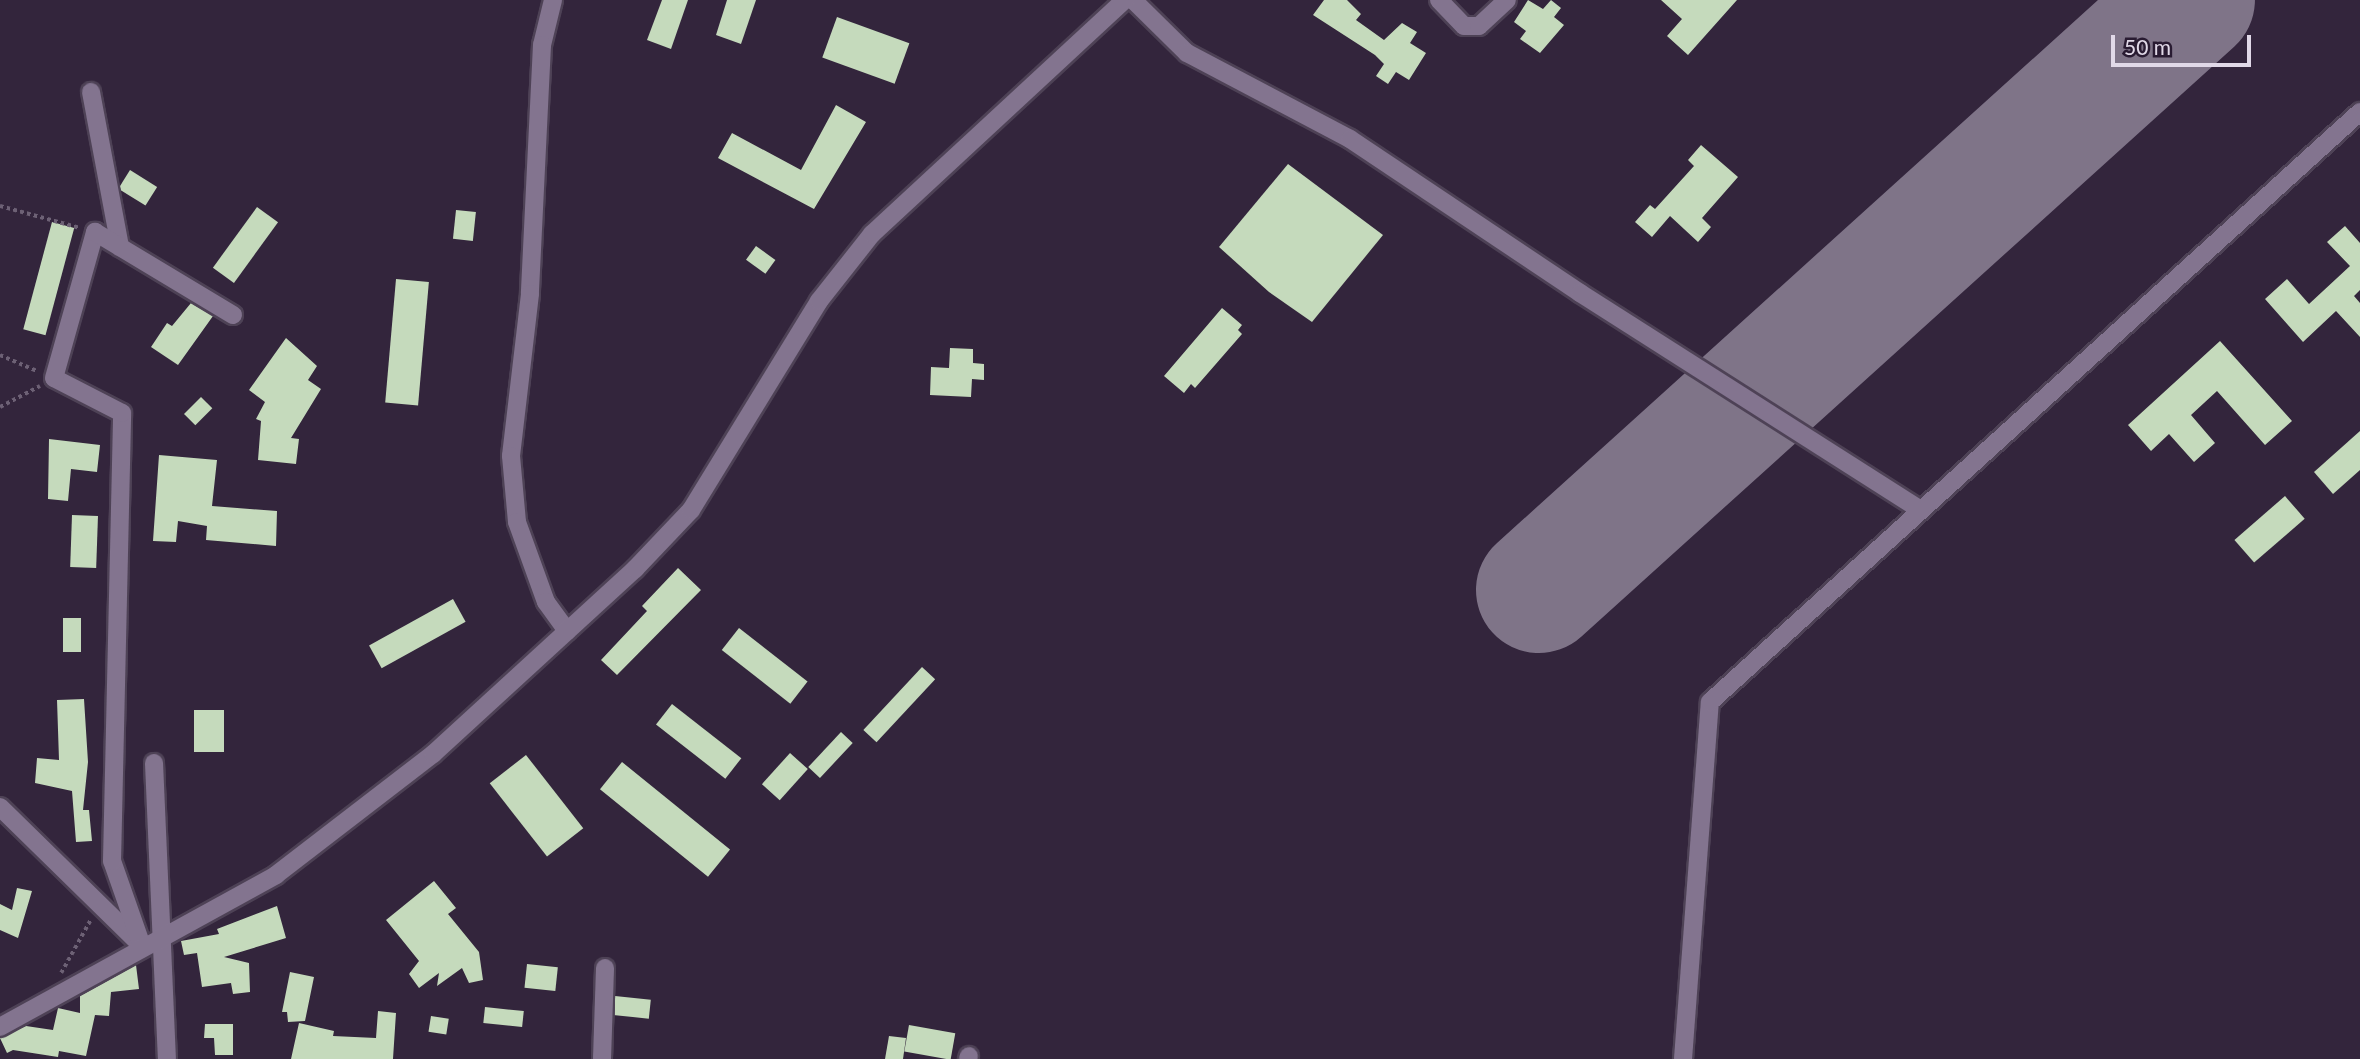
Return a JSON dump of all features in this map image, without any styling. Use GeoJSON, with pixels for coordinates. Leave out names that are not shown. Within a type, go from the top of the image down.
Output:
{"type":"FeatureCollection","features":[{"type":"Feature","properties":{"kind":"street"},"geometry":{"type":"LineString","coordinates":[[553,0],[542,45],[530,295],[510,456],[517,522],[546,602],[568,631]]}},
{"type":"Feature","properties":{"kind":"street"},"geometry":{"type":"LineString","coordinates":[[0,1027],[47,997],[276,875],[433,754],[568,631],[691,510],[820,301],[872,234],[1125,0]]}},
{"type":"Feature","properties":{"kind":"street"},"geometry":{"type":"LineString","coordinates":[[1133,0],[1187,53],[1350,138],[1580,293],[1921,510]]}},
{"type":"Feature","properties":{"kind":"street"},"geometry":{"type":"LineString","coordinates":[[1439,0],[1464,26],[1479,26],[1507,0]]}},
{"type":"Feature","properties":{"kind":"street"},"geometry":{"type":"LineString","coordinates":[[92,92],[120,247]]}},
{"type":"Feature","properties":{"kind":"street"},"geometry":{"type":"LineString","coordinates":[[1683,1059],[1710,702],[2360,112]]}},
{"type":"Feature","properties":{"kind":"street"},"geometry":{"type":"LineString","coordinates":[[142,946],[113,861],[122,413],[54,378],[95,232],[233,315]]}},
{"type":"Feature","properties":{"kind":"street"},"geometry":{"type":"LineString","coordinates":[[154,763],[167,1059]]}},
{"type":"Feature","properties":{"kind":"street"},"geometry":{"type":"LineString","coordinates":[[0,807],[101,901],[142,946]]}},
{"type":"Feature","properties":{"kind":"street"},"geometry":{"type":"LineString","coordinates":[[602,1059],[605,968]]}},
{"type":"Feature","properties":{"kind":"path"},"geometry":{"type":"LineString","coordinates":[[0,206],[95,232]]}},
{"type":"Feature","properties":{"kind":"path"},"geometry":{"type":"LineString","coordinates":[[0,355],[54,378]]}},
{"type":"Feature","properties":{"kind":"path"},"geometry":{"type":"LineString","coordinates":[[0,407],[54,378]]}},
{"type":"Feature","properties":{"kind":"path"},"geometry":{"type":"LineString","coordinates":[[47,997],[101,901]]}},
{"type":"Feature","properties":{"kind":"building"},"geometry":{"type":"Polygon","coordinates":[[[662,0],[688,0],[671,49],[647,40],[662,0]]]}},
{"type":"Feature","properties":{"kind":"building"},"geometry":{"type":"Polygon","coordinates":[[[727,0],[756,0],[741,44],[716,35],[727,0]]]}},
{"type":"Feature","properties":{"kind":"building"},"geometry":{"type":"Polygon","coordinates":[[[1324,0],[1347,0],[1361,14],[1356,20],[1384,40],[1402,23],[1417,32],[1410,43],[1426,53],[1409,80],[1396,72],[1388,84],[1376,76],[1384,64],[1375,55],[1313,15],[1324,0]]]}},
{"type":"Feature","properties":{"kind":"building"},"geometry":{"type":"Polygon","coordinates":[[[1528,0],[1543,9],[1551,0],[1561,8],[1554,17],[1564,25],[1540,53],[1520,39],[1526,31],[1514,22],[1528,0]]]}},
{"type":"Feature","properties":{"kind":"building"},"geometry":{"type":"Polygon","coordinates":[[[1661,0],[1737,0],[1688,55],[1667,36],[1682,19],[1661,0]]]}},
{"type":"Feature","properties":{"kind":"building"},"geometry":{"type":"Polygon","coordinates":[[[837,17],[909,43],[895,84],[822,57],[837,17]]]}},
{"type":"Feature","properties":{"kind":"building"},"geometry":{"type":"Polygon","coordinates":[[[836,105],[866,122],[814,209],[718,158],[732,133],[801,170],[836,105]]]}},
{"type":"Feature","properties":{"kind":"building"},"geometry":{"type":"Polygon","coordinates":[[[1701,145],[1738,177],[1702,218],[1711,227],[1698,242],[1670,216],[1652,237],[1635,222],[1650,205],[1655,209],[1694,166],[1688,160],[1701,145]]]}},
{"type":"Feature","properties":{"kind":"building"},"geometry":{"type":"Polygon","coordinates":[[[1288,164],[1383,235],[1312,322],[1269,292],[1219,247],[1288,164]]]}},
{"type":"Feature","properties":{"kind":"building"},"geometry":{"type":"Polygon","coordinates":[[[130,170],[157,187],[145,206],[118,189],[130,170]]]}},
{"type":"Feature","properties":{"kind":"building"},"geometry":{"type":"Polygon","coordinates":[[[257,207],[278,222],[234,283],[213,268],[257,207]]]}},
{"type":"Feature","properties":{"kind":"building"},"geometry":{"type":"Polygon","coordinates":[[[456,210],[476,212],[473,241],[453,239],[456,210]]]}},
{"type":"Feature","properties":{"kind":"building"},"geometry":{"type":"Polygon","coordinates":[[[52,222],[74,228],[45,335],[23,329],[52,222]]]}},
{"type":"Feature","properties":{"kind":"building"},"geometry":{"type":"Polygon","coordinates":[[[2345,226],[2360,243],[2360,290],[2354,296],[2360,303],[2360,337],[2336,311],[2303,342],[2265,299],[2287,279],[2309,304],[2350,266],[2327,242],[2345,226]]]}},
{"type":"Feature","properties":{"kind":"building"},"geometry":{"type":"Polygon","coordinates":[[[756,246],[775,260],[765,274],[746,260],[756,246]]]}},
{"type":"Feature","properties":{"kind":"building"},"geometry":{"type":"Polygon","coordinates":[[[396,279],[429,282],[418,405],[385,403],[396,279]]]}},
{"type":"Feature","properties":{"kind":"building"},"geometry":{"type":"Polygon","coordinates":[[[191,303],[213,316],[178,365],[151,347],[167,323],[172,326],[191,303]]]}},
{"type":"Feature","properties":{"kind":"building"},"geometry":{"type":"Polygon","coordinates":[[[1222,308],[1242,325],[1238,330],[1242,334],[1195,388],[1191,384],[1184,393],[1164,376],[1222,308]]]}},
{"type":"Feature","properties":{"kind":"building"},"geometry":{"type":"Polygon","coordinates":[[[286,338],[317,366],[308,380],[321,389],[291,438],[299,439],[296,464],[258,460],[261,421],[256,419],[265,402],[249,390],[286,338]]]}},
{"type":"Feature","properties":{"kind":"building"},"geometry":{"type":"Polygon","coordinates":[[[2220,341],[2292,421],[2265,445],[2217,391],[2191,415],[2215,443],[2194,462],[2169,434],[2151,451],[2128,425],[2220,341]]]}},
{"type":"Feature","properties":{"kind":"building"},"geometry":{"type":"Polygon","coordinates":[[[950,348],[973,349],[973,363],[984,364],[984,380],[972,379],[971,397],[930,395],[931,367],[949,368],[950,348]]]}},
{"type":"Feature","properties":{"kind":"building"},"geometry":{"type":"Polygon","coordinates":[[[201,397],[212,408],[195,425],[184,414],[201,397]]]}},
{"type":"Feature","properties":{"kind":"building"},"geometry":{"type":"Polygon","coordinates":[[[2360,431],[2360,470],[2333,494],[2314,472],[2360,431]]]}},
{"type":"Feature","properties":{"kind":"building"},"geometry":{"type":"Polygon","coordinates":[[[49,439],[100,445],[97,472],[71,469],[68,501],[48,499],[49,439]]]}},
{"type":"Feature","properties":{"kind":"building"},"geometry":{"type":"Polygon","coordinates":[[[159,455],[217,460],[212,506],[277,511],[276,546],[206,540],[207,526],[178,521],[176,542],[153,541],[159,455]]]}},
{"type":"Feature","properties":{"kind":"building"},"geometry":{"type":"Polygon","coordinates":[[[2285,496],[2305,519],[2254,563],[2234,540],[2285,496]]]}},
{"type":"Feature","properties":{"kind":"building"},"geometry":{"type":"Polygon","coordinates":[[[72,515],[98,516],[96,568],[70,567],[72,515]]]}},
{"type":"Feature","properties":{"kind":"building"},"geometry":{"type":"Polygon","coordinates":[[[678,568],[701,590],[617,675],[601,660],[647,611],[642,606],[678,568]]]}},
{"type":"Feature","properties":{"kind":"building"},"geometry":{"type":"Polygon","coordinates":[[[453,599],[466,622],[382,668],[369,646],[453,599]]]}},
{"type":"Feature","properties":{"kind":"building"},"geometry":{"type":"Polygon","coordinates":[[[63,618],[81,618],[81,652],[63,652],[63,618]]]}},
{"type":"Feature","properties":{"kind":"building"},"geometry":{"type":"Polygon","coordinates":[[[739,628],[808,682],[790,704],[722,650],[739,628]]]}},
{"type":"Feature","properties":{"kind":"building"},"geometry":{"type":"Polygon","coordinates":[[[922,667],[935,679],[877,742],[863,730],[922,667]]]}},
{"type":"Feature","properties":{"kind":"building"},"geometry":{"type":"Polygon","coordinates":[[[84,699],[88,762],[83,810],[89,810],[92,841],[76,842],[72,791],[35,783],[37,758],[59,760],[57,700],[84,699]]]}},
{"type":"Feature","properties":{"kind":"building"},"geometry":{"type":"Polygon","coordinates":[[[672,704],[741,758],[725,779],[656,724],[672,704]]]}},
{"type":"Feature","properties":{"kind":"building"},"geometry":{"type":"Polygon","coordinates":[[[194,710],[224,710],[224,752],[194,752],[194,710]]]}},
{"type":"Feature","properties":{"kind":"building"},"geometry":{"type":"Polygon","coordinates":[[[841,732],[853,743],[820,778],[808,767],[841,732]]]}},
{"type":"Feature","properties":{"kind":"building"},"geometry":{"type":"Polygon","coordinates":[[[790,753],[808,769],[780,800],[762,784],[790,753]]]}},
{"type":"Feature","properties":{"kind":"building"},"geometry":{"type":"Polygon","coordinates":[[[526,755],[583,828],[547,857],[490,783],[526,755]]]}},
{"type":"Feature","properties":{"kind":"building"},"geometry":{"type":"Polygon","coordinates":[[[622,762],[730,849],[708,877],[600,789],[622,762]]]}},
{"type":"Feature","properties":{"kind":"building"},"geometry":{"type":"Polygon","coordinates":[[[434,881],[456,908],[448,914],[479,952],[483,980],[469,983],[462,968],[437,986],[439,973],[419,988],[409,974],[419,961],[386,920],[434,881]]]}},
{"type":"Feature","properties":{"kind":"building"},"geometry":{"type":"Polygon","coordinates":[[[17,888],[32,891],[18,938],[0,930],[0,904],[12,910],[17,888]]]}},
{"type":"Feature","properties":{"kind":"building"},"geometry":{"type":"Polygon","coordinates":[[[277,906],[286,938],[224,957],[249,963],[250,992],[233,994],[231,983],[202,987],[197,953],[184,955],[181,941],[219,934],[217,929],[277,906]]]}},
{"type":"Feature","properties":{"kind":"building"},"geometry":{"type":"Polygon","coordinates":[[[527,964],[558,967],[555,991],[524,988],[527,964]]]}},
{"type":"Feature","properties":{"kind":"building"},"geometry":{"type":"Polygon","coordinates":[[[136,965],[139,989],[111,992],[109,1016],[95,1015],[86,1056],[59,1051],[58,1057],[13,1050],[7,1053],[0,1038],[26,1026],[53,1030],[58,1008],[80,1013],[80,996],[136,965]]]}},
{"type":"Feature","properties":{"kind":"building"},"geometry":{"type":"Polygon","coordinates":[[[290,972],[314,977],[305,1021],[288,1022],[287,1012],[282,1012],[290,972]]]}},
{"type":"Feature","properties":{"kind":"building"},"geometry":{"type":"Polygon","coordinates":[[[615,996],[651,1000],[649,1019],[613,1015],[615,996]]]}},
{"type":"Feature","properties":{"kind":"building"},"geometry":{"type":"Polygon","coordinates":[[[485,1007],[524,1011],[522,1027],[483,1023],[485,1007]]]}},
{"type":"Feature","properties":{"kind":"building"},"geometry":{"type":"Polygon","coordinates":[[[378,1011],[396,1013],[393,1059],[291,1059],[299,1023],[334,1031],[333,1036],[376,1038],[378,1011]]]}},
{"type":"Feature","properties":{"kind":"building"},"geometry":{"type":"Polygon","coordinates":[[[431,1016],[449,1019],[446,1035],[428,1032],[431,1016]]]}},
{"type":"Feature","properties":{"kind":"building"},"geometry":{"type":"Polygon","coordinates":[[[205,1024],[233,1024],[233,1055],[215,1055],[214,1038],[204,1038],[205,1024]]]}},
{"type":"Feature","properties":{"kind":"building"},"geometry":{"type":"Polygon","coordinates":[[[909,1025],[955,1033],[951,1059],[904,1052],[909,1025]]]}},
{"type":"Feature","properties":{"kind":"building"},"geometry":{"type":"Polygon","coordinates":[[[889,1036],[906,1038],[903,1059],[885,1059],[889,1036]]]}},
{"type":"Feature","properties":{"kind":"runway"},"geometry":{"type":"LineString","coordinates":[[1539,590],[2192,0]]}}]}
